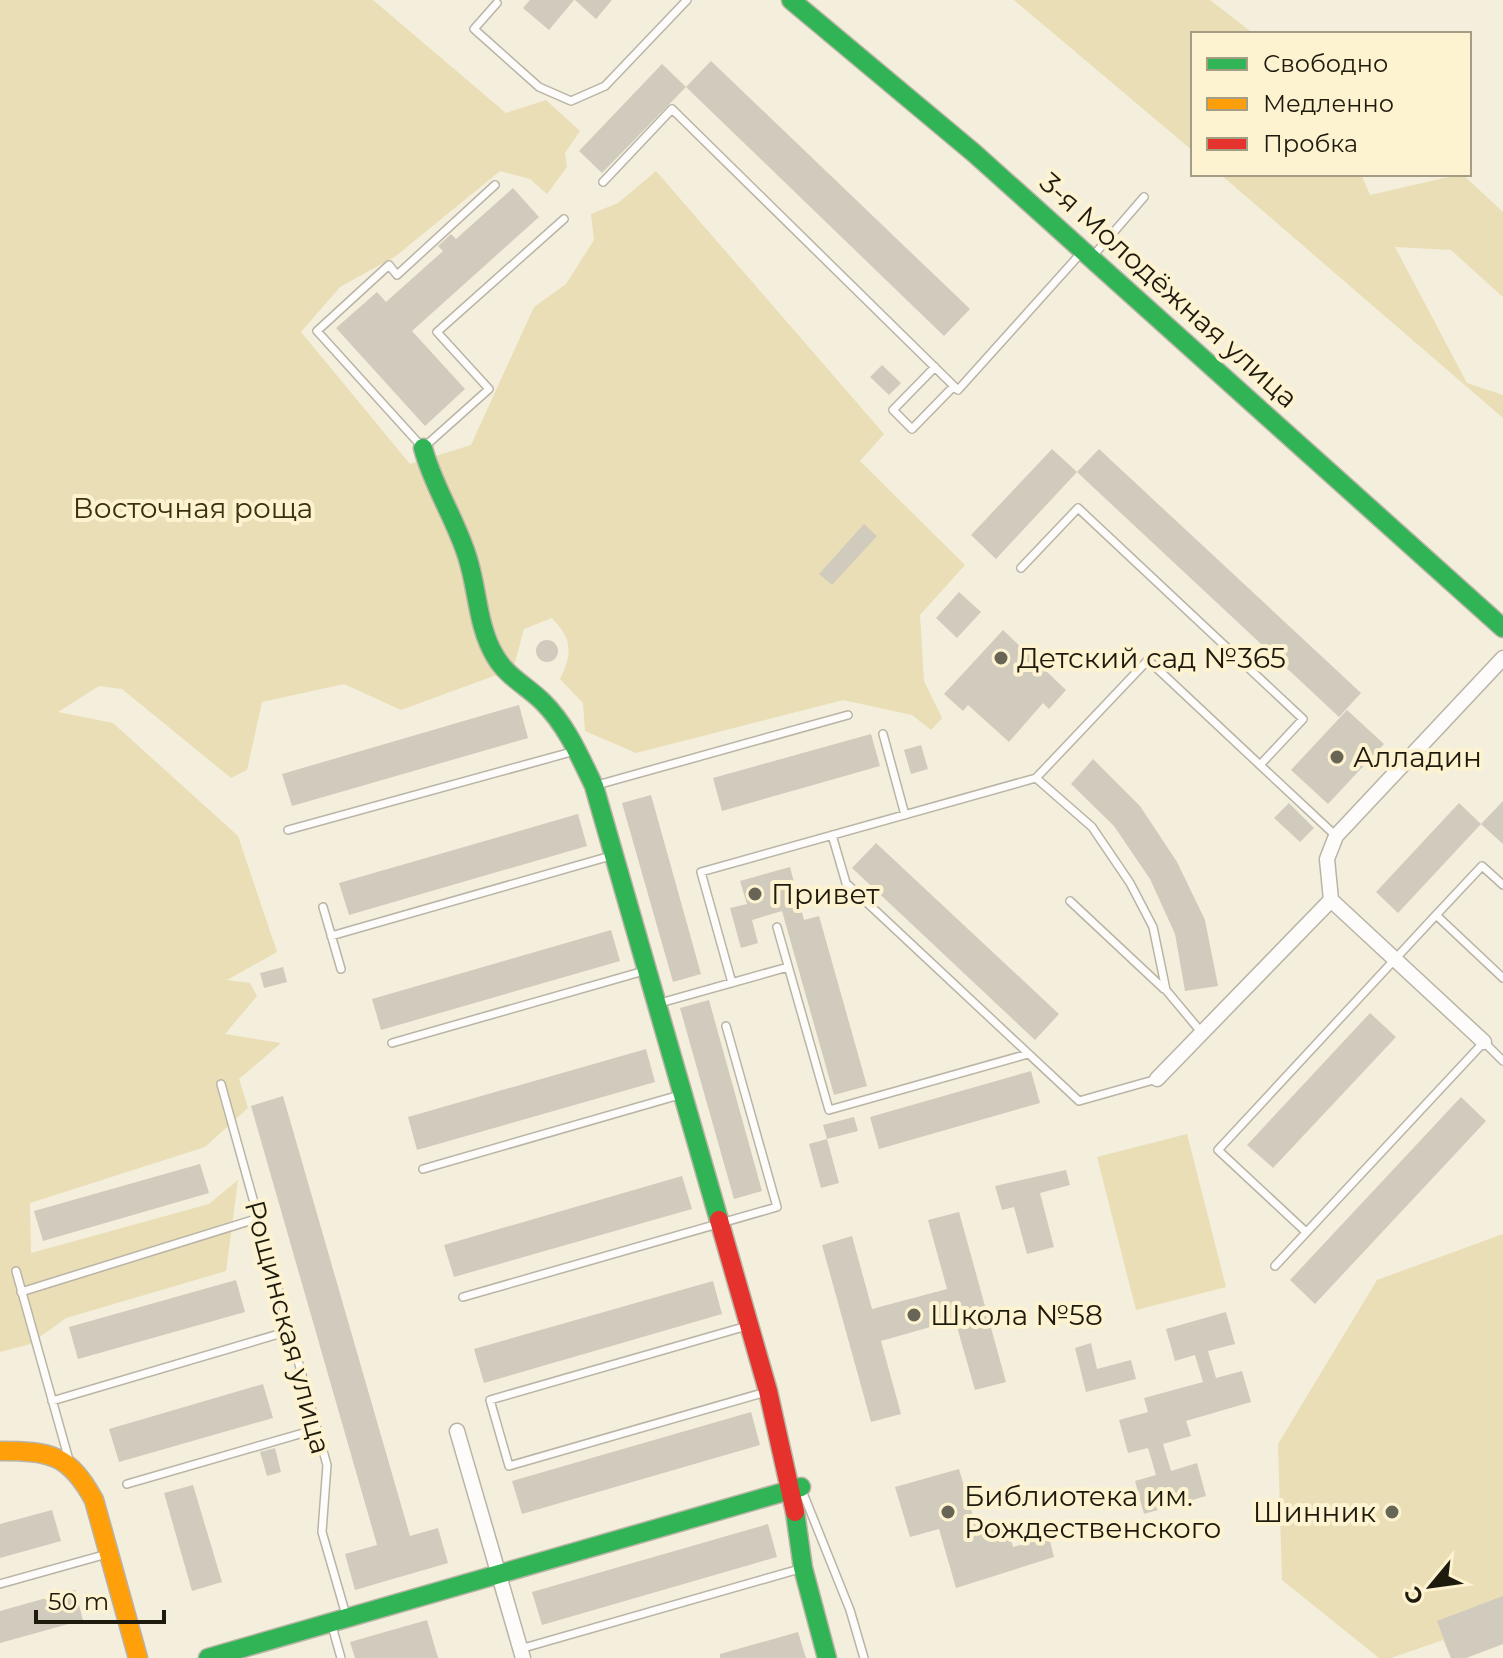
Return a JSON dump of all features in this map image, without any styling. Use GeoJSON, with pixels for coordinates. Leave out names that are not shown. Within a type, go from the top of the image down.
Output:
{"type":"FeatureCollection","features":[{"type":"Feature","properties":{"kind":"street","name":"3-я Молодёжная улица"},"geometry":{"type":"LineString","coordinates":[[791,0],[974,153],[1503,628]]}},
{"type":"Feature","properties":{"kind":"street"},"geometry":{"type":"LineString","coordinates":[[423,448],[430,479],[455,523],[468,556],[492,651],[501,666],[544,702],[577,751],[594,786],[797,1489],[803,1568],[827,1658]]}},
{"type":"Feature","properties":{"kind":"street"},"geometry":{"type":"LineString","coordinates":[[1484,1042],[1331,900],[1327,859],[1336,836],[1503,658]]}},
{"type":"Feature","properties":{"kind":"street"},"geometry":{"type":"LineString","coordinates":[[1157,1079],[1331,900]]}},
{"type":"Feature","properties":{"kind":"street"},"geometry":{"type":"LineString","coordinates":[[457,1431],[522,1654]]}},
{"type":"Feature","properties":{"kind":"street"},"geometry":{"type":"LineString","coordinates":[[0,1451],[43,1453],[70,1462],[94,1500],[138,1658]]}},
{"type":"Feature","properties":{"kind":"street"},"geometry":{"type":"LineString","coordinates":[[208,1658],[235,1654],[339,1620],[797,1489]]}},
{"type":"Feature","properties":{"kind":"lane"},"geometry":{"type":"LineString","coordinates":[[497,3],[474,29],[539,87],[571,101],[605,86],[687,0]]}},
{"type":"Feature","properties":{"kind":"lane"},"geometry":{"type":"LineString","coordinates":[[603,182],[672,109],[958,390],[1144,197]]}},
{"type":"Feature","properties":{"kind":"lane"},"geometry":{"type":"LineString","coordinates":[[495,185],[397,275],[389,265],[317,331],[423,448],[489,389],[437,332],[564,219]]}},
{"type":"Feature","properties":{"kind":"lane"},"geometry":{"type":"LineString","coordinates":[[935,367],[893,410],[912,429],[954,386]]}},
{"type":"Feature","properties":{"kind":"lane"},"geometry":{"type":"LineString","coordinates":[[1021,568],[1078,508],[1303,719],[1260,765]]}},
{"type":"Feature","properties":{"kind":"lane"},"geometry":{"type":"LineString","coordinates":[[732,983],[701,872],[1036,778],[1148,660],[1336,836]]}},
{"type":"Feature","properties":{"kind":"lane"},"geometry":{"type":"LineString","coordinates":[[594,786],[848,715]]}},
{"type":"Feature","properties":{"kind":"lane"},"geometry":{"type":"LineString","coordinates":[[883,734],[905,815]]}},
{"type":"Feature","properties":{"kind":"lane"},"geometry":{"type":"LineString","coordinates":[[288,830],[577,751]]}},
{"type":"Feature","properties":{"kind":"lane"},"geometry":{"type":"LineString","coordinates":[[1036,778],[1092,827],[1130,883],[1153,927],[1166,990]]}},
{"type":"Feature","properties":{"kind":"lane"},"geometry":{"type":"LineString","coordinates":[[832,835],[846,883],[1079,1101],[1157,1079]]}},
{"type":"Feature","properties":{"kind":"lane"},"geometry":{"type":"LineString","coordinates":[[331,936],[614,854]]}},
{"type":"Feature","properties":{"kind":"lane"},"geometry":{"type":"LineString","coordinates":[[1306,1232],[1218,1150],[1482,866],[1503,885]]}},
{"type":"Feature","properties":{"kind":"lane"},"geometry":{"type":"LineString","coordinates":[[1070,901],[1166,990],[1202,1033]]}},
{"type":"Feature","properties":{"kind":"lane"},"geometry":{"type":"LineString","coordinates":[[323,907],[341,969]]}},
{"type":"Feature","properties":{"kind":"lane"},"geometry":{"type":"LineString","coordinates":[[1436,915],[1503,978]]}},
{"type":"Feature","properties":{"kind":"lane"},"geometry":{"type":"LineString","coordinates":[[777,927],[829,1110],[1028,1054]]}},
{"type":"Feature","properties":{"kind":"lane"},"geometry":{"type":"LineString","coordinates":[[657,1004],[788,967]]}},
{"type":"Feature","properties":{"kind":"lane"},"geometry":{"type":"LineString","coordinates":[[392,1043],[647,970]]}},
{"type":"Feature","properties":{"kind":"lane"},"geometry":{"type":"LineString","coordinates":[[463,1297],[777,1207],[726,1026]]}},
{"type":"Feature","properties":{"kind":"lane"},"geometry":{"type":"LineString","coordinates":[[1275,1266],[1484,1042],[1503,1061]]}},
{"type":"Feature","properties":{"kind":"lane","name":"Рощинская улица"},"geometry":{"type":"LineString","coordinates":[[221,1084],[327,1465],[322,1532],[339,1620],[341,1658]]}},
{"type":"Feature","properties":{"kind":"lane"},"geometry":{"type":"LineString","coordinates":[[423,1169],[683,1094]]}},
{"type":"Feature","properties":{"kind":"lane"},"geometry":{"type":"LineString","coordinates":[[21,1292],[259,1218]]}},
{"type":"Feature","properties":{"kind":"lane"},"geometry":{"type":"LineString","coordinates":[[16,1271],[70,1462]]}},
{"type":"Feature","properties":{"kind":"lane"},"geometry":{"type":"LineString","coordinates":[[749,1325],[490,1400],[509,1466],[768,1391]]}},
{"type":"Feature","properties":{"kind":"lane"},"geometry":{"type":"LineString","coordinates":[[52,1401],[289,1331]]}},
{"type":"Feature","properties":{"kind":"lane"},"geometry":{"type":"LineString","coordinates":[[127,1484],[317,1429]]}},
{"type":"Feature","properties":{"kind":"lane"},"geometry":{"type":"LineString","coordinates":[[797,1489],[850,1610],[864,1658]]}},
{"type":"Feature","properties":{"kind":"lane"},"geometry":{"type":"LineString","coordinates":[[0,1584],[109,1554]]}},
{"type":"Feature","properties":{"kind":"lane"},"geometry":{"type":"LineString","coordinates":[[522,1654],[803,1568]]}},
{"type":"Feature","properties":{"kind":"green space","name":"Восточная роща"},"geometry":{"type":"Polygon","coordinates":[[[0,0],[373,0],[506,113],[546,100],[580,131],[565,153],[567,167],[547,194],[530,179],[500,171],[396,256],[340,287],[301,332],[410,464],[471,445],[534,307],[566,284],[594,240],[591,214],[618,203],[656,171],[884,434],[860,461],[965,565],[920,615],[924,681],[942,718],[931,730],[912,715],[843,700],[636,753],[585,731],[583,703],[560,679],[567,661],[568,647],[564,633],[552,618],[524,629],[513,669],[401,710],[344,684],[262,702],[247,770],[231,778],[122,689],[99,686],[58,712],[113,723],[238,836],[277,952],[227,980],[250,983],[257,996],[225,1034],[281,1043],[239,1079],[248,1108],[205,1147],[30,1203],[31,1253],[209,1204],[238,1180],[226,1271],[66,1318],[30,1344],[0,1352],[0,0]]]}},
{"type":"Feature","properties":{"kind":"green space"},"geometry":{"type":"Polygon","coordinates":[[[1014,0],[1210,0],[1251,32],[1191,32],[1191,149],[1014,0]]]}},
{"type":"Feature","properties":{"kind":"green space"},"geometry":{"type":"Polygon","coordinates":[[[1222,176],[1362,176],[1370,195],[1464,176],[1503,212],[1503,297],[1451,250],[1395,247],[1467,383],[1503,395],[1503,418],[1222,176]]]}},
{"type":"Feature","properties":{"kind":"green space"},"geometry":{"type":"Polygon","coordinates":[[[1187,1134],[1226,1287],[1136,1310],[1097,1157],[1187,1134]]]}},
{"type":"Feature","properties":{"kind":"green space","name":"Шинник"},"geometry":{"type":"Polygon","coordinates":[[[1503,1234],[1503,1644],[1466,1658],[1451,1658],[1443,1640],[1391,1658],[1379,1658],[1282,1580],[1278,1444],[1377,1280],[1503,1234]]]}},
{"type":"Feature","properties":{"kind":"building"},"geometry":{"type":"Polygon","coordinates":[[[530,0],[574,0],[549,30],[523,8],[530,0]]]}},
{"type":"Feature","properties":{"kind":"building"},"geometry":{"type":"Polygon","coordinates":[[[575,0],[612,0],[596,19],[575,0]]]}},
{"type":"Feature","properties":{"kind":"building"},"geometry":{"type":"Polygon","coordinates":[[[711,61],[970,309],[944,336],[686,87],[711,61]]]}},
{"type":"Feature","properties":{"kind":"building"},"geometry":{"type":"Polygon","coordinates":[[[662,64],[686,87],[602,173],[579,151],[662,64]]]}},
{"type":"Feature","properties":{"kind":"building"},"geometry":{"type":"Polygon","coordinates":[[[513,188],[539,217],[412,331],[465,389],[425,426],[336,328],[377,292],[386,302],[443,251],[438,246],[451,234],[456,239],[513,188]]]}},
{"type":"Feature","properties":{"kind":"building"},"geometry":{"type":"Polygon","coordinates":[[[882,365],[901,383],[889,395],[870,377],[882,365]]]}},
{"type":"Feature","properties":{"kind":"building"},"geometry":{"type":"Polygon","coordinates":[[[1052,449],[1077,472],[996,559],[971,535],[1052,449]]]}},
{"type":"Feature","properties":{"kind":"building"},"geometry":{"type":"Polygon","coordinates":[[[1099,449],[1361,693],[1339,717],[1077,472],[1099,449]]]}},
{"type":"Feature","properties":{"kind":"building"},"geometry":{"type":"Polygon","coordinates":[[[864,524],[877,536],[832,585],[819,574],[864,524]]]}},
{"type":"Feature","properties":{"kind":"building"},"geometry":{"type":"Polygon","coordinates":[[[959,592],[981,612],[957,638],[936,618],[959,592]]]}},
{"type":"Feature","properties":{"kind":"building","name":"Детский сад №365"},"geometry":{"type":"Polygon","coordinates":[[[1003,630],[1066,690],[1049,709],[1043,703],[1009,742],[968,705],[963,711],[944,694],[1003,630]]]}},
{"type":"Feature","properties":{"kind":"building"},"geometry":{"type":"Polygon","coordinates":[[[547,640],[555,643],[558,651],[555,659],[547,662],[539,659],[536,651],[539,643],[547,640]]]}},
{"type":"Feature","properties":{"kind":"building"},"geometry":{"type":"Polygon","coordinates":[[[519,705],[528,738],[292,806],[282,774],[519,705]]]}},
{"type":"Feature","properties":{"kind":"building","name":"Алладин"},"geometry":{"type":"Polygon","coordinates":[[[1347,710],[1384,744],[1328,804],[1291,770],[1347,710]]]}},
{"type":"Feature","properties":{"kind":"building"},"geometry":{"type":"Polygon","coordinates":[[[871,734],[880,766],[722,811],[713,778],[871,734]]]}},
{"type":"Feature","properties":{"kind":"building"},"geometry":{"type":"Polygon","coordinates":[[[921,745],[928,769],[911,774],[904,750],[921,745]]]}},
{"type":"Feature","properties":{"kind":"building"},"geometry":{"type":"Polygon","coordinates":[[[1093,759],[1140,806],[1177,862],[1205,920],[1218,986],[1185,991],[1175,934],[1150,879],[1114,826],[1071,784],[1093,759]]]}},
{"type":"Feature","properties":{"kind":"building"},"geometry":{"type":"Polygon","coordinates":[[[651,795],[701,974],[673,982],[622,803],[651,795]]]}},
{"type":"Feature","properties":{"kind":"building"},"geometry":{"type":"Polygon","coordinates":[[[1503,801],[1503,844],[1481,824],[1503,801]]]}},
{"type":"Feature","properties":{"kind":"building"},"geometry":{"type":"Polygon","coordinates":[[[1289,803],[1314,828],[1300,842],[1274,818],[1289,803]]]}},
{"type":"Feature","properties":{"kind":"building"},"geometry":{"type":"Polygon","coordinates":[[[1459,803],[1481,824],[1398,913],[1376,892],[1459,803]]]}},
{"type":"Feature","properties":{"kind":"building"},"geometry":{"type":"Polygon","coordinates":[[[578,814],[587,846],[349,915],[339,883],[578,814]]]}},
{"type":"Feature","properties":{"kind":"building"},"geometry":{"type":"Polygon","coordinates":[[[876,843],[1059,1014],[1035,1040],[852,868],[876,843]]]}},
{"type":"Feature","properties":{"kind":"building"},"geometry":{"type":"Polygon","coordinates":[[[790,867],[804,920],[819,916],[867,1086],[834,1095],[782,911],[752,920],[758,943],[741,948],[730,908],[747,904],[740,881],[790,867]]]}},
{"type":"Feature","properties":{"kind":"building"},"geometry":{"type":"Polygon","coordinates":[[[611,930],[620,961],[381,1030],[372,999],[611,930]]]}},
{"type":"Feature","properties":{"kind":"building"},"geometry":{"type":"Polygon","coordinates":[[[283,967],[287,982],[264,988],[260,973],[283,967]]]}},
{"type":"Feature","properties":{"kind":"building"},"geometry":{"type":"Polygon","coordinates":[[[709,1000],[762,1191],[734,1199],[680,1008],[709,1000]]]}},
{"type":"Feature","properties":{"kind":"building"},"geometry":{"type":"Polygon","coordinates":[[[1370,1013],[1396,1037],[1273,1168],[1247,1145],[1370,1013]]]}},
{"type":"Feature","properties":{"kind":"building"},"geometry":{"type":"Polygon","coordinates":[[[646,1049],[655,1082],[417,1150],[408,1117],[646,1049]]]}},
{"type":"Feature","properties":{"kind":"building"},"geometry":{"type":"Polygon","coordinates":[[[1031,1071],[1040,1103],[879,1149],[870,1117],[1031,1071]]]}},
{"type":"Feature","properties":{"kind":"building"},"geometry":{"type":"Polygon","coordinates":[[[283,1096],[410,1536],[438,1528],[448,1563],[355,1590],[345,1554],[377,1545],[251,1106],[283,1096]]]}},
{"type":"Feature","properties":{"kind":"building"},"geometry":{"type":"Polygon","coordinates":[[[1461,1097],[1486,1121],[1315,1304],[1290,1280],[1461,1097]]]}},
{"type":"Feature","properties":{"kind":"building"},"geometry":{"type":"Polygon","coordinates":[[[854,1117],[858,1131],[827,1139],[823,1125],[854,1117]]]}},
{"type":"Feature","properties":{"kind":"building"},"geometry":{"type":"Polygon","coordinates":[[[827,1139],[839,1183],[821,1188],[809,1144],[827,1139]]]}},
{"type":"Feature","properties":{"kind":"building"},"geometry":{"type":"Polygon","coordinates":[[[200,1164],[209,1193],[43,1241],[34,1211],[200,1164]]]}},
{"type":"Feature","properties":{"kind":"building"},"geometry":{"type":"Polygon","coordinates":[[[1066,1170],[1070,1185],[1040,1193],[1054,1247],[1027,1254],[1014,1207],[1002,1210],[995,1186],[1066,1170]]]}},
{"type":"Feature","properties":{"kind":"building"},"geometry":{"type":"Polygon","coordinates":[[[682,1176],[692,1209],[454,1277],[444,1245],[682,1176]]]}},
{"type":"Feature","properties":{"kind":"building","name":"Школа №58"},"geometry":{"type":"Polygon","coordinates":[[[959,1212],[1006,1382],[975,1390],[955,1320],[881,1341],[901,1414],[871,1422],[822,1245],[852,1236],[872,1309],[947,1289],[928,1220],[959,1212]]]}},
{"type":"Feature","properties":{"kind":"building"},"geometry":{"type":"Polygon","coordinates":[[[236,1280],[245,1312],[78,1359],[69,1327],[236,1280]]]}},
{"type":"Feature","properties":{"kind":"building"},"geometry":{"type":"Polygon","coordinates":[[[713,1281],[722,1314],[484,1383],[474,1349],[713,1281]]]}},
{"type":"Feature","properties":{"kind":"building"},"geometry":{"type":"Polygon","coordinates":[[[1226,1312],[1235,1344],[1208,1351],[1216,1378],[1242,1371],[1251,1402],[1186,1421],[1191,1436],[1163,1444],[1171,1471],[1197,1463],[1206,1496],[1144,1514],[1135,1481],[1156,1475],[1148,1448],[1128,1453],[1119,1420],[1148,1412],[1144,1398],[1203,1382],[1195,1355],[1175,1361],[1166,1329],[1226,1312]]]}},
{"type":"Feature","properties":{"kind":"building"},"geometry":{"type":"Polygon","coordinates":[[[1091,1343],[1097,1369],[1131,1360],[1136,1379],[1086,1392],[1075,1348],[1091,1343]]]}},
{"type":"Feature","properties":{"kind":"building"},"geometry":{"type":"Polygon","coordinates":[[[263,1384],[273,1418],[119,1462],[109,1429],[263,1384]]]}},
{"type":"Feature","properties":{"kind":"building"},"geometry":{"type":"Polygon","coordinates":[[[751,1412],[760,1445],[522,1514],[512,1481],[751,1412]]]}},
{"type":"Feature","properties":{"kind":"building"},"geometry":{"type":"Polygon","coordinates":[[[275,1448],[281,1472],[267,1476],[260,1452],[275,1448]]]}},
{"type":"Feature","properties":{"kind":"building"},"geometry":{"type":"Polygon","coordinates":[[[959,1469],[978,1533],[1007,1525],[1013,1547],[1049,1537],[1054,1557],[956,1588],[939,1529],[910,1537],[895,1487],[959,1469]]]}},
{"type":"Feature","properties":{"kind":"building"},"geometry":{"type":"Polygon","coordinates":[[[193,1485],[222,1582],[192,1591],[164,1493],[193,1485]]]}},
{"type":"Feature","properties":{"kind":"building"},"geometry":{"type":"Polygon","coordinates":[[[52,1510],[61,1541],[0,1558],[0,1524],[52,1510]]]}},
{"type":"Feature","properties":{"kind":"building"},"geometry":{"type":"Polygon","coordinates":[[[768,1524],[777,1557],[542,1625],[532,1592],[768,1524]]]}},
{"type":"Feature","properties":{"kind":"building"},"geometry":{"type":"Polygon","coordinates":[[[75,1590],[83,1620],[0,1643],[0,1611],[75,1590]]]}},
{"type":"Feature","properties":{"kind":"building"},"geometry":{"type":"Polygon","coordinates":[[[1503,1596],[1503,1644],[1466,1658],[1451,1658],[1437,1621],[1503,1596]]]}},
{"type":"Feature","properties":{"kind":"building"},"geometry":{"type":"Polygon","coordinates":[[[427,1620],[438,1658],[355,1658],[350,1642],[427,1620]]]}},
{"type":"Feature","properties":{"kind":"building"},"geometry":{"type":"Polygon","coordinates":[[[798,1632],[806,1658],[720,1658],[720,1654],[798,1632]]]}},
{"type":"Feature","properties":{"kind":"traffic: fast"},"geometry":{"type":"LineString","coordinates":[[791,0],[974,153],[1503,628]]}},
{"type":"Feature","properties":{"kind":"traffic: fast"},"geometry":{"type":"LineString","coordinates":[[423,448],[467,556],[481,620],[495,656],[505,670],[543,702],[559,721],[594,786],[719,1220]]}},
{"type":"Feature","properties":{"kind":"traffic: fast"},"geometry":{"type":"LineString","coordinates":[[208,1658],[801,1487]]}},
{"type":"Feature","properties":{"kind":"traffic: fast"},"geometry":{"type":"LineString","coordinates":[[795,1512],[803,1568],[827,1658]]}},
{"type":"Feature","properties":{"kind":"traffic: slow"},"geometry":{"type":"LineString","coordinates":[[0,1451],[32,1452],[56,1458],[76,1473],[85,1485],[94,1500],[138,1658]]}},
{"type":"Feature","properties":{"kind":"traffic: jam"},"geometry":{"type":"LineString","coordinates":[[719,1220],[768,1391],[795,1512]]}},
{"type":"Feature","properties":{"kind":"place","name":"Детский сад №365"},"geometry":{"type":"Point","coordinates":[1001,658]}},
{"type":"Feature","properties":{"kind":"place","name":"Алладин"},"geometry":{"type":"Point","coordinates":[1337,757]}},
{"type":"Feature","properties":{"kind":"place","name":"Привет"},"geometry":{"type":"Point","coordinates":[755,894]}},
{"type":"Feature","properties":{"kind":"place","name":"Школа №58"},"geometry":{"type":"Point","coordinates":[914,1315]}},
{"type":"Feature","properties":{"kind":"place","name":"Библиотека им. Рождественского"},"geometry":{"type":"Point","coordinates":[948,1512]}},
{"type":"Feature","properties":{"kind":"place","name":"Шинник"},"geometry":{"type":"Point","coordinates":[1392,1512]}}]}
